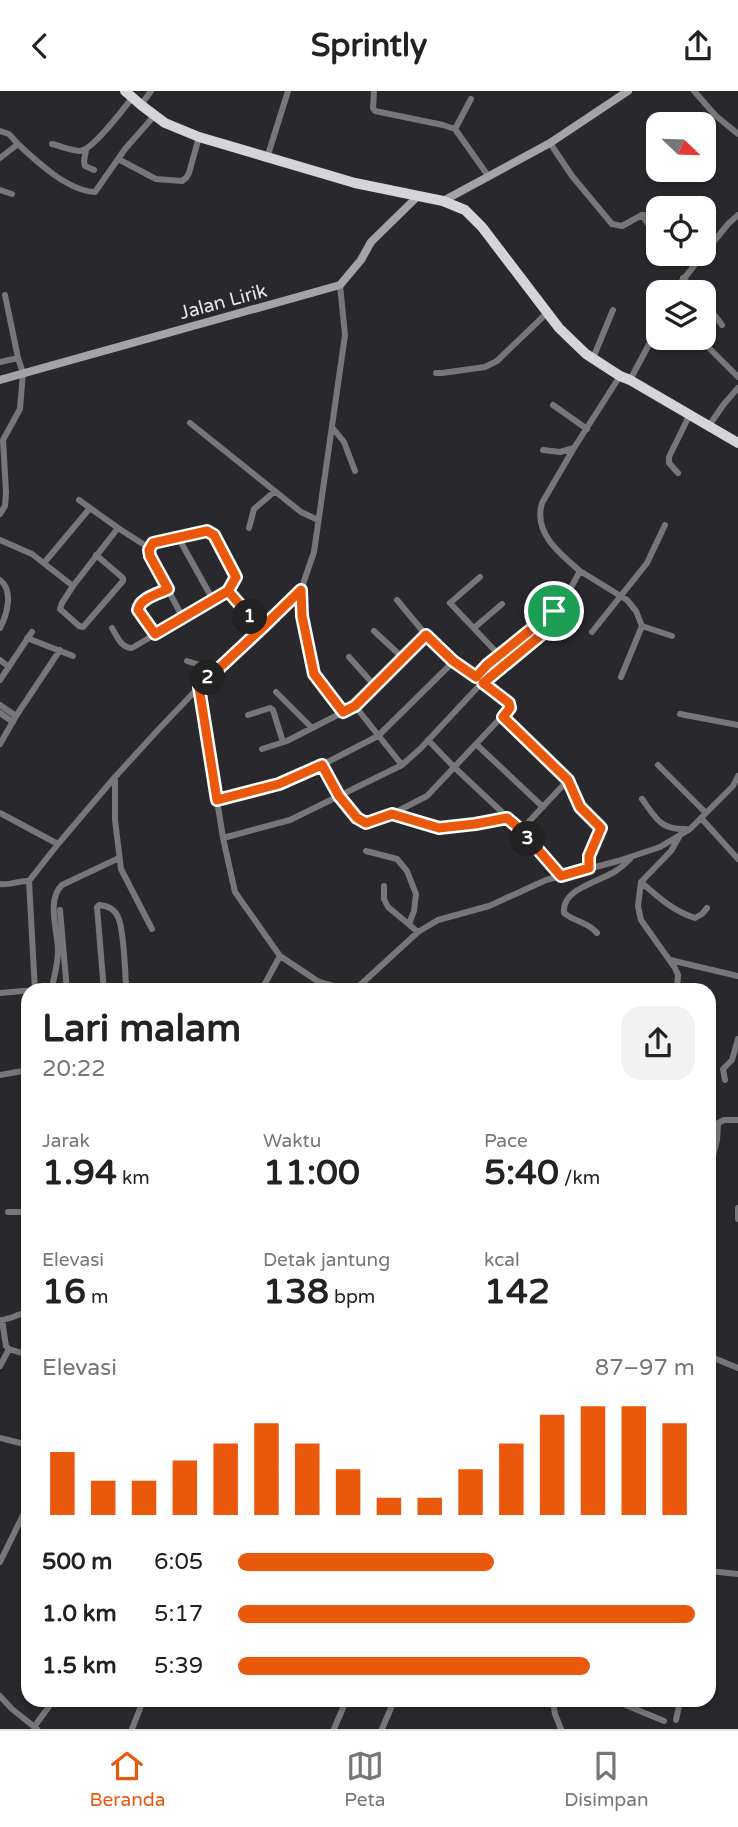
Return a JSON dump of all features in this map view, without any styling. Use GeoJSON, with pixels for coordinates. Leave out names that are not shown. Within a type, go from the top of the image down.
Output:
{"type":"FeatureCollection","features":[{"type":"Feature","properties":{"kind":"highway"},"geometry":{"type":"LineString","coordinates":[[133,98],[165,123],[199,137],[355,183],[443,201],[465,210],[482,227],[559,328],[593,358],[738,443]]}},
{"type":"Feature","properties":{"kind":"main road"},"geometry":{"type":"LineString","coordinates":[[443,201],[550,143],[628,91]]}},
{"type":"Feature","properties":{"kind":"main road"},"geometry":{"type":"LineString","coordinates":[[340,285],[361,260],[371,242],[418,196]]}},
{"type":"Feature","properties":{"kind":"main road","name":"Jalan Lirik"},"geometry":{"type":"LineString","coordinates":[[0,380],[340,285]]}},
{"type":"Feature","properties":{"kind":"street"},"geometry":{"type":"LineString","coordinates":[[94,170],[85,166],[83,161],[86,150],[133,98],[152,91]]}},
{"type":"Feature","properties":{"kind":"street"},"geometry":{"type":"LineString","coordinates":[[267,158],[288,91]]}},
{"type":"Feature","properties":{"kind":"street"},"geometry":{"type":"LineString","coordinates":[[374,91],[375,111],[455,129],[489,177]]}},
{"type":"Feature","properties":{"kind":"street"},"geometry":{"type":"LineString","coordinates":[[694,91],[716,116],[738,134]]}},
{"type":"Feature","properties":{"kind":"street"},"geometry":{"type":"LineString","coordinates":[[455,129],[471,99]]}},
{"type":"Feature","properties":{"kind":"street"},"geometry":{"type":"LineString","coordinates":[[0,131],[9,134],[57,178],[92,193],[155,115]]}},
{"type":"Feature","properties":{"kind":"street"},"geometry":{"type":"LineString","coordinates":[[118,159],[156,179],[182,181],[189,173],[199,137]]}},
{"type":"Feature","properties":{"kind":"street"},"geometry":{"type":"LineString","coordinates":[[550,143],[572,176],[612,224],[622,226],[646,215]]}},
{"type":"Feature","properties":{"kind":"street"},"geometry":{"type":"LineString","coordinates":[[0,157],[18,144]]}},
{"type":"Feature","properties":{"kind":"street"},"geometry":{"type":"LineString","coordinates":[[52,144],[86,150]]}},
{"type":"Feature","properties":{"kind":"street"},"geometry":{"type":"LineString","coordinates":[[0,190],[12,194]]}},
{"type":"Feature","properties":{"kind":"street"},"geometry":{"type":"LineString","coordinates":[[642,215],[646,221]]}},
{"type":"Feature","properties":{"kind":"street"},"geometry":{"type":"LineString","coordinates":[[716,240],[738,215]]}},
{"type":"Feature","properties":{"kind":"street"},"geometry":{"type":"LineString","coordinates":[[683,278],[694,266]]}},
{"type":"Feature","properties":{"kind":"street"},"geometry":{"type":"LineString","coordinates":[[340,285],[345,335],[314,552],[301,590],[302,616],[314,674],[343,712]]}},
{"type":"Feature","properties":{"kind":"street"},"geometry":{"type":"LineString","coordinates":[[0,515],[5,506],[6,492],[3,440],[20,409],[23,373],[5,295]]}},
{"type":"Feature","properties":{"kind":"street"},"geometry":{"type":"LineString","coordinates":[[593,358],[613,310]]}},
{"type":"Feature","properties":{"kind":"street"},"geometry":{"type":"LineString","coordinates":[[436,373],[485,367],[497,361],[548,312]]}},
{"type":"Feature","properties":{"kind":"street"},"geometry":{"type":"LineString","coordinates":[[716,317],[722,325]]}},
{"type":"Feature","properties":{"kind":"street"},"geometry":{"type":"LineString","coordinates":[[621,677],[642,626],[636,611],[627,600],[580,571],[557,552],[542,529],[539,512],[574,448],[646,347]]}},
{"type":"Feature","properties":{"kind":"street"},"geometry":{"type":"LineString","coordinates":[[711,350],[738,377]]}},
{"type":"Feature","properties":{"kind":"street"},"geometry":{"type":"LineString","coordinates":[[0,362],[18,358]]}},
{"type":"Feature","properties":{"kind":"street"},"geometry":{"type":"LineString","coordinates":[[708,427],[738,388]]}},
{"type":"Feature","properties":{"kind":"street"},"geometry":{"type":"LineString","coordinates":[[553,405],[587,429]]}},
{"type":"Feature","properties":{"kind":"street"},"geometry":{"type":"LineString","coordinates":[[678,473],[669,463],[669,457],[689,416]]}},
{"type":"Feature","properties":{"kind":"street"},"geometry":{"type":"LineString","coordinates":[[190,423],[300,512],[318,520]]}},
{"type":"Feature","properties":{"kind":"street"},"geometry":{"type":"LineString","coordinates":[[332,427],[344,442],[355,471]]}},
{"type":"Feature","properties":{"kind":"street"},"geometry":{"type":"LineString","coordinates":[[543,450],[560,452],[574,448]]}},
{"type":"Feature","properties":{"kind":"street"},"geometry":{"type":"LineString","coordinates":[[249,528],[254,509],[274,492]]}},
{"type":"Feature","properties":{"kind":"street"},"geometry":{"type":"LineString","coordinates":[[79,500],[143,544]]}},
{"type":"Feature","properties":{"kind":"street"},"geometry":{"type":"LineString","coordinates":[[44,563],[90,508]]}},
{"type":"Feature","properties":{"kind":"street"},"geometry":{"type":"LineString","coordinates":[[592,632],[647,563],[666,525]]}},
{"type":"Feature","properties":{"kind":"street"},"geometry":{"type":"LineString","coordinates":[[96,555],[123,578],[83,627],[60,609],[62,603],[96,555],[118,528]]}},
{"type":"Feature","properties":{"kind":"street"},"geometry":{"type":"LineString","coordinates":[[112,628],[123,646],[132,648],[183,618],[212,600],[228,591],[236,577],[214,535],[207,531],[153,543],[149,550],[183,618]]}},
{"type":"Feature","properties":{"kind":"street"},"geometry":{"type":"LineString","coordinates":[[178,537],[212,600]]}},
{"type":"Feature","properties":{"kind":"street"},"geometry":{"type":"LineString","coordinates":[[0,540],[32,554],[73,586]]}},
{"type":"Feature","properties":{"kind":"street"},"geometry":{"type":"LineString","coordinates":[[476,677],[487,665],[561,606],[580,571]]}},
{"type":"Feature","properties":{"kind":"street"},"geometry":{"type":"LineString","coordinates":[[480,577],[450,603],[499,655]]}},
{"type":"Feature","properties":{"kind":"street"},"geometry":{"type":"LineString","coordinates":[[0,580],[7,590],[7,616],[0,628]]}},
{"type":"Feature","properties":{"kind":"street"},"geometry":{"type":"LineString","coordinates":[[155,634],[138,610],[139,605],[168,589]]}},
{"type":"Feature","properties":{"kind":"street"},"geometry":{"type":"LineString","coordinates":[[35,983],[29,881],[115,777],[199,687],[301,590]]}},
{"type":"Feature","properties":{"kind":"street"},"geometry":{"type":"LineString","coordinates":[[228,591],[261,629]]}},
{"type":"Feature","properties":{"kind":"street"},"geometry":{"type":"LineString","coordinates":[[322,765],[339,796],[357,818],[366,823],[392,814],[427,796],[510,708],[509,703],[453,661],[426,635],[397,600]]}},
{"type":"Feature","properties":{"kind":"street"},"geometry":{"type":"LineString","coordinates":[[474,628],[502,604]]}},
{"type":"Feature","properties":{"kind":"street"},"geometry":{"type":"LineString","coordinates":[[223,838],[290,820],[402,765],[483,683],[553,625],[554,611]]}},
{"type":"Feature","properties":{"kind":"street"},"geometry":{"type":"LineString","coordinates":[[642,626],[672,636]]}},
{"type":"Feature","properties":{"kind":"street"},"geometry":{"type":"LineString","coordinates":[[374,631],[403,657]]}},
{"type":"Feature","properties":{"kind":"street"},"geometry":{"type":"LineString","coordinates":[[0,680],[29,635],[73,656]]}},
{"type":"Feature","properties":{"kind":"street"},"geometry":{"type":"LineString","coordinates":[[262,749],[284,742],[355,706],[426,635]]}},
{"type":"Feature","properties":{"kind":"street"},"geometry":{"type":"LineString","coordinates":[[0,744],[60,650]]}},
{"type":"Feature","properties":{"kind":"street"},"geometry":{"type":"LineString","coordinates":[[349,657],[375,686]]}},
{"type":"Feature","properties":{"kind":"street"},"geometry":{"type":"LineString","coordinates":[[0,660],[9,667]]}},
{"type":"Feature","properties":{"kind":"street"},"geometry":{"type":"LineString","coordinates":[[187,661],[214,672]]}},
{"type":"Feature","properties":{"kind":"street"},"geometry":{"type":"LineString","coordinates":[[217,800],[279,784],[378,736],[453,661]]}},
{"type":"Feature","properties":{"kind":"street"},"geometry":{"type":"LineString","coordinates":[[199,687],[223,838],[235,892],[280,956],[322,983]]}},
{"type":"Feature","properties":{"kind":"street"},"geometry":{"type":"LineString","coordinates":[[276,692],[312,727]]}},
{"type":"Feature","properties":{"kind":"street"},"geometry":{"type":"LineString","coordinates":[[0,705],[15,719]]}},
{"type":"Feature","properties":{"kind":"street"},"geometry":{"type":"LineString","coordinates":[[355,706],[402,765]]}},
{"type":"Feature","properties":{"kind":"street"},"geometry":{"type":"LineString","coordinates":[[248,715],[272,709],[284,742]]}},
{"type":"Feature","properties":{"kind":"street"},"geometry":{"type":"LineString","coordinates":[[0,713],[15,719]]}},
{"type":"Feature","properties":{"kind":"street"},"geometry":{"type":"LineString","coordinates":[[680,715],[738,725]]}},
{"type":"Feature","properties":{"kind":"street"},"geometry":{"type":"LineString","coordinates":[[503,717],[568,780],[580,807],[601,828],[589,856],[589,868]]}},
{"type":"Feature","properties":{"kind":"street"},"geometry":{"type":"LineString","coordinates":[[428,740],[521,830],[561,876]]}},
{"type":"Feature","properties":{"kind":"street"},"geometry":{"type":"LineString","coordinates":[[476,744],[543,807]]}},
{"type":"Feature","properties":{"kind":"street"},"geometry":{"type":"LineString","coordinates":[[658,765],[738,859]]}},
{"type":"Feature","properties":{"kind":"street"},"geometry":{"type":"LineString","coordinates":[[365,983],[418,932],[438,921],[489,906],[546,880],[660,847],[690,829],[733,786],[738,776]]}},
{"type":"Feature","properties":{"kind":"street"},"geometry":{"type":"LineString","coordinates":[[115,777],[115,820],[121,869],[152,929]]}},
{"type":"Feature","properties":{"kind":"street"},"geometry":{"type":"LineString","coordinates":[[521,830],[568,780]]}},
{"type":"Feature","properties":{"kind":"street"},"geometry":{"type":"LineString","coordinates":[[642,799],[667,828],[690,829]]}},
{"type":"Feature","properties":{"kind":"street"},"geometry":{"type":"LineString","coordinates":[[0,814],[58,844]]}},
{"type":"Feature","properties":{"kind":"street"},"geometry":{"type":"LineString","coordinates":[[392,814],[439,828],[507,818]]}},
{"type":"Feature","properties":{"kind":"street"},"geometry":{"type":"LineString","coordinates":[[678,983],[678,975],[641,920],[638,906],[641,882],[671,851],[680,834]]}},
{"type":"Feature","properties":{"kind":"street"},"geometry":{"type":"LineString","coordinates":[[366,851],[397,859],[407,871],[416,894],[409,924]]}},
{"type":"Feature","properties":{"kind":"street"},"geometry":{"type":"LineString","coordinates":[[597,933],[592,927],[564,913],[567,900],[578,890],[617,871],[634,856]]}},
{"type":"Feature","properties":{"kind":"street"},"geometry":{"type":"LineString","coordinates":[[52,983],[58,952],[55,907],[57,891],[62,885],[119,858]]}},
{"type":"Feature","properties":{"kind":"street"},"geometry":{"type":"LineString","coordinates":[[0,884],[29,881]]}},
{"type":"Feature","properties":{"kind":"street"},"geometry":{"type":"LineString","coordinates":[[641,882],[674,910],[685,915],[695,918],[707,908]]}},
{"type":"Feature","properties":{"kind":"street"},"geometry":{"type":"LineString","coordinates":[[384,886],[384,899],[388,908],[418,932]]}},
{"type":"Feature","properties":{"kind":"street"},"geometry":{"type":"LineString","coordinates":[[103,983],[97,907],[99,905],[109,907],[119,918],[127,983]]}},
{"type":"Feature","properties":{"kind":"street"},"geometry":{"type":"LineString","coordinates":[[60,910],[66,983]]}},
{"type":"Feature","properties":{"kind":"street"},"geometry":{"type":"LineString","coordinates":[[265,983],[280,956]]}},
{"type":"Feature","properties":{"kind":"street"},"geometry":{"type":"LineString","coordinates":[[670,960],[731,973],[738,977]]}},
{"type":"Feature","properties":{"kind":"street"},"geometry":{"type":"LineString","coordinates":[[0,993],[21,991]]}},
{"type":"Feature","properties":{"kind":"street"},"geometry":{"type":"LineString","coordinates":[[724,1080],[723,1069],[732,1060],[738,1039]]}},
{"type":"Feature","properties":{"kind":"street"},"geometry":{"type":"LineString","coordinates":[[0,1075],[21,1071]]}},
{"type":"Feature","properties":{"kind":"street"},"geometry":{"type":"LineString","coordinates":[[716,1144],[718,1124],[724,1120],[738,1120]]}},
{"type":"Feature","properties":{"kind":"street"},"geometry":{"type":"LineString","coordinates":[[738,1207],[738,1219]]}},
{"type":"Feature","properties":{"kind":"street"},"geometry":{"type":"LineString","coordinates":[[8,1212],[21,1212]]}},
{"type":"Feature","properties":{"kind":"street"},"geometry":{"type":"LineString","coordinates":[[21,1314],[1,1320],[6,1346],[21,1353]]}},
{"type":"Feature","properties":{"kind":"street"},"geometry":{"type":"LineString","coordinates":[[0,1366],[9,1349]]}},
{"type":"Feature","properties":{"kind":"street"},"geometry":{"type":"LineString","coordinates":[[716,1359],[738,1368]]}},
{"type":"Feature","properties":{"kind":"street"},"geometry":{"type":"LineString","coordinates":[[0,1438],[21,1443]]}},
{"type":"Feature","properties":{"kind":"street"},"geometry":{"type":"LineString","coordinates":[[0,1562],[21,1519]]}},
{"type":"Feature","properties":{"kind":"street"},"geometry":{"type":"LineString","coordinates":[[716,1572],[738,1574]]}},
{"type":"Feature","properties":{"kind":"street"},"geometry":{"type":"LineString","coordinates":[[0,1696],[35,1728],[49,1707]]}},
{"type":"Feature","properties":{"kind":"street"},"geometry":{"type":"LineString","coordinates":[[132,1729],[141,1707]]}},
{"type":"Feature","properties":{"kind":"street"},"geometry":{"type":"LineString","coordinates":[[334,1729],[343,1707]]}},
{"type":"Feature","properties":{"kind":"street"},"geometry":{"type":"LineString","coordinates":[[382,1729],[391,1707]]}},
{"type":"Feature","properties":{"kind":"street"},"geometry":{"type":"LineString","coordinates":[[554,1707],[561,1729]]}},
{"type":"Feature","properties":{"kind":"street"},"geometry":{"type":"LineString","coordinates":[[630,1707],[664,1721]]}},
{"type":"Feature","properties":{"kind":"street"},"geometry":{"type":"LineString","coordinates":[[676,1720],[679,1707]]}},
{"type":"Feature","properties":{"kind":"route"},"geometry":{"type":"LineString","coordinates":[[554,611],[476,677],[453,661],[426,635],[355,706],[343,712],[314,674],[302,616],[301,590],[261,629],[228,591],[155,634],[138,610],[142,602],[168,589],[150,556],[149,550],[153,543],[207,531],[214,535],[235,572],[236,577],[228,591],[261,629],[199,687],[217,800],[279,784],[322,765],[339,796],[360,821],[366,823],[392,814],[439,828],[507,818],[561,876],[589,868],[590,851],[601,828],[580,807],[568,780],[503,717],[510,708],[509,703],[483,683],[553,625],[554,611]]}}]}
